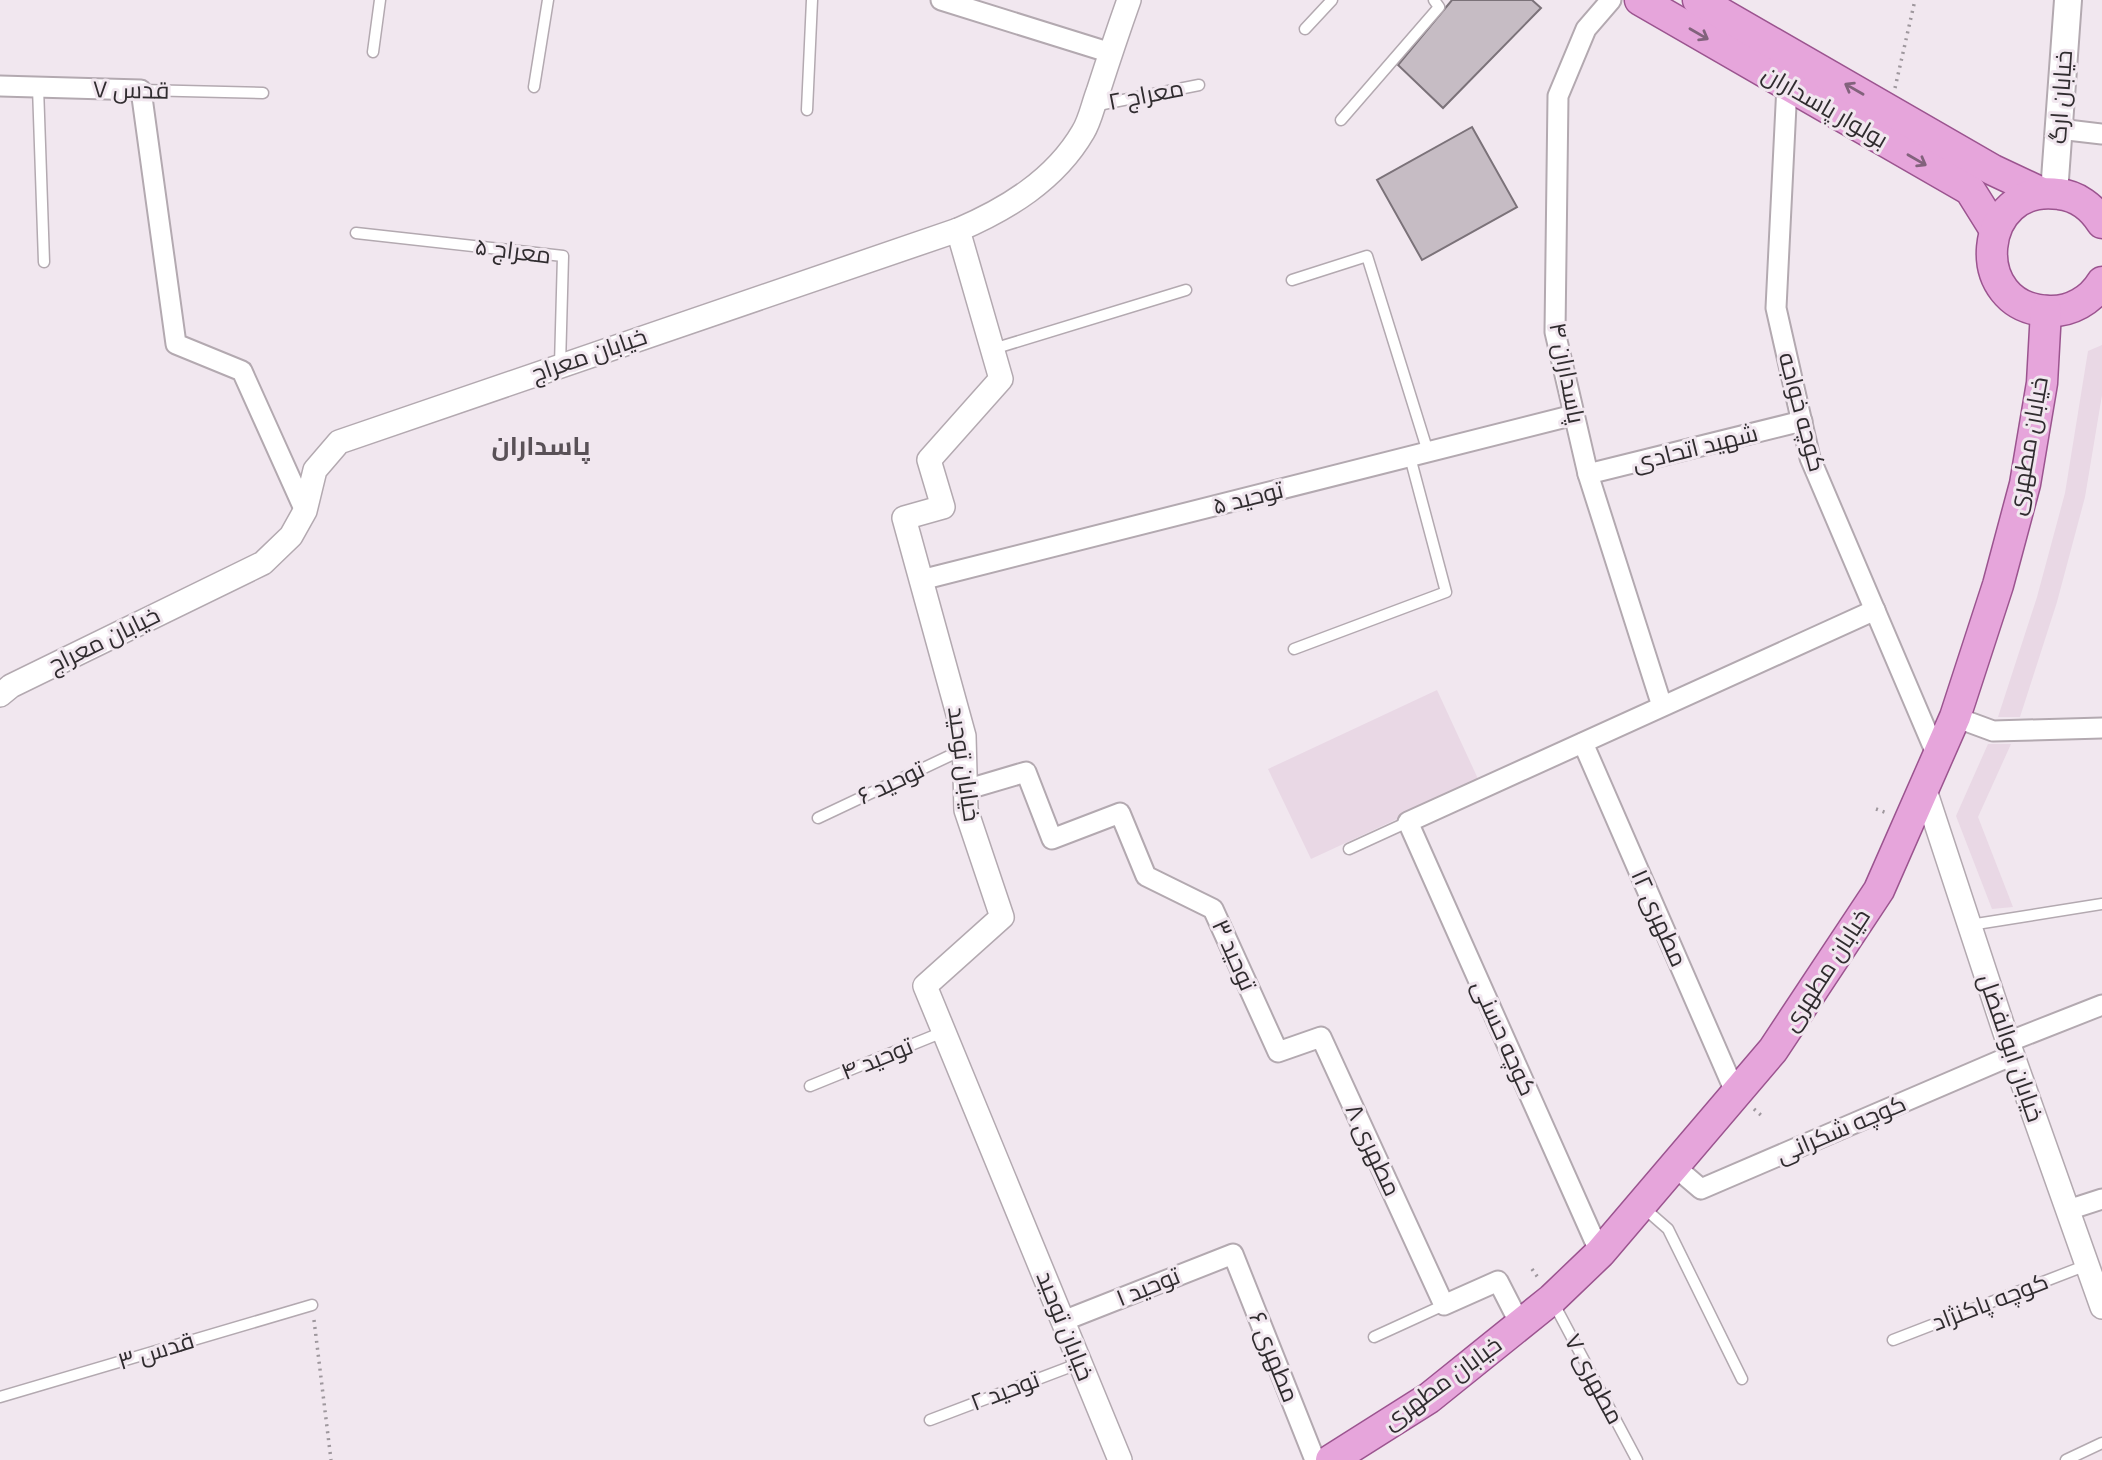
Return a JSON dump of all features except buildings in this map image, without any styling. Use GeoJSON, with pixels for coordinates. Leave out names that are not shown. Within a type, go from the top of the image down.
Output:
{"type":"FeatureCollection","features":[{"type":"Feature","properties":{"kind":"main road","name":"بولوار پاسداران"},"geometry":{"type":"LineString","coordinates":[[1640,0],[1970,190],[1995,230]]}},
{"type":"Feature","properties":{"kind":"main road","name":"بولوار پاسداران"},"geometry":{"type":"LineString","coordinates":[[1698,0],[1993,170],[2048,193],[2078,200],[2089,207],[2102,223]]}},
{"type":"Feature","properties":{"kind":"main road","name":"خیابان ارگ"},"geometry":{"type":"LineString","coordinates":[[2048,193],[2059,129],[2068,0]]}},
{"type":"Feature","properties":{"kind":"main road"},"geometry":{"type":"LineString","coordinates":[[2048,193],[2030,196],[2009,209],[1995,230],[1992,267],[2003,289],[2022,305],[2046,312],[2071,308],[2099,291]]}},
{"type":"Feature","properties":{"kind":"main road","name":"خیابان مطهری"},"geometry":{"type":"LineString","coordinates":[[1331,1460],[1429,1398],[1552,1299],[1600,1253],[1773,1050],[1879,890],[1955,716],[1998,585],[2025,484],[2042,383],[2046,312]]}},
{"type":"Feature","properties":{"kind":"street"},"geometry":{"type":"LineString","coordinates":[[941,0],[1111,52]]}},
{"type":"Feature","properties":{"kind":"street","name":"خیابان معراج"},"geometry":{"type":"LineString","coordinates":[[4,687],[263,563],[292,536],[305,511],[315,470],[339,442],[958,230],[1016,201],[1065,157],[1085,131],[1129,0]]}},
{"type":"Feature","properties":{"kind":"street","name":"پاسداران ۴"},"geometry":{"type":"LineString","coordinates":[[1611,0],[1586,29],[1558,96],[1555,332],[1588,474],[1662,706]]}},
{"type":"Feature","properties":{"kind":"street","name":"کوچه خواجه"},"geometry":{"type":"LineString","coordinates":[[1787,85],[1776,308],[1810,458],[1938,758]]}},
{"type":"Feature","properties":{"kind":"street","name":"قدس ۷"},"geometry":{"type":"LineString","coordinates":[[0,86],[141,90]]}},
{"type":"Feature","properties":{"kind":"street"},"geometry":{"type":"LineString","coordinates":[[141,90],[176,344],[242,371],[305,511]]}},
{"type":"Feature","properties":{"kind":"street"},"geometry":{"type":"LineString","coordinates":[[2059,129],[2102,134]]}},
{"type":"Feature","properties":{"kind":"street","name":"خیابان توحید"},"geometry":{"type":"LineString","coordinates":[[958,230],[1001,379],[929,460],[943,507],[904,518],[964,736],[966,810],[1002,917],[925,986],[1120,1460]]}},
{"type":"Feature","properties":{"kind":"street","name":"توحید ۵"},"geometry":{"type":"LineString","coordinates":[[921,580],[1574,415]]}},
{"type":"Feature","properties":{"kind":"street","name":"شهید اتحادی"},"geometry":{"type":"LineString","coordinates":[[1588,474],[1802,421]]}},
{"type":"Feature","properties":{"kind":"street"},"geometry":{"type":"LineString","coordinates":[[1408,822],[1875,610]]}},
{"type":"Feature","properties":{"kind":"street"},"geometry":{"type":"LineString","coordinates":[[1955,716],[1993,731],[2102,728]]}},
{"type":"Feature","properties":{"kind":"street","name":"مطهری ۱۲"},"geometry":{"type":"LineString","coordinates":[[1583,743],[1736,1094]]}},
{"type":"Feature","properties":{"kind":"street","name":"توحید ۳"},"geometry":{"type":"LineString","coordinates":[[965,790],[1026,772],[1052,839],[1120,813],[1146,876],[1213,909],[1278,1052]]}},
{"type":"Feature","properties":{"kind":"street","name":"خیابان ابوالفضل"},"geometry":{"type":"LineString","coordinates":[[1924,787],[2011,1048],[2102,1307]]}},
{"type":"Feature","properties":{"kind":"street","name":"کوچه حسنی"},"geometry":{"type":"LineString","coordinates":[[1408,822],[1600,1253]]}},
{"type":"Feature","properties":{"kind":"street"},"geometry":{"type":"LineString","coordinates":[[2011,1048],[2102,1005]]}},
{"type":"Feature","properties":{"kind":"street","name":"مطهری ۸"},"geometry":{"type":"LineString","coordinates":[[1278,1052],[1321,1037],[1444,1305]]}},
{"type":"Feature","properties":{"kind":"street","name":"کوچه شکرانی"},"geometry":{"type":"LineString","coordinates":[[1674,1166],[1701,1189],[2011,1048]]}},
{"type":"Feature","properties":{"kind":"street"},"geometry":{"type":"LineString","coordinates":[[2068,1210],[2102,1199]]}},
{"type":"Feature","properties":{"kind":"street","name":"توحید ۱"},"geometry":{"type":"LineString","coordinates":[[1063,1321],[1233,1254]]}},
{"type":"Feature","properties":{"kind":"street","name":"مطهری ۶"},"geometry":{"type":"LineString","coordinates":[[1233,1254],[1315,1460]]}},
{"type":"Feature","properties":{"kind":"street"},"geometry":{"type":"LineString","coordinates":[[1444,1305],[1498,1281],[1520,1324]]}},
{"type":"Feature","properties":{"kind":"lane"},"geometry":{"type":"LineString","coordinates":[[373,51],[380,0]]}},
{"type":"Feature","properties":{"kind":"lane"},"geometry":{"type":"LineString","coordinates":[[534,87],[548,0]]}},
{"type":"Feature","properties":{"kind":"lane"},"geometry":{"type":"LineString","coordinates":[[807,110],[812,0]]}},
{"type":"Feature","properties":{"kind":"lane"},"geometry":{"type":"LineString","coordinates":[[1305,29],[1332,0]]}},
{"type":"Feature","properties":{"kind":"lane"},"geometry":{"type":"LineString","coordinates":[[1341,120],[1439,7],[1434,0]]}},
{"type":"Feature","properties":{"kind":"lane","name":"معراج ۲"},"geometry":{"type":"LineString","coordinates":[[1093,106],[1199,85]]}},
{"type":"Feature","properties":{"kind":"lane"},"geometry":{"type":"LineString","coordinates":[[38,87],[44,262]]}},
{"type":"Feature","properties":{"kind":"lane","name":"قدس ۷"},"geometry":{"type":"LineString","coordinates":[[141,90],[263,93]]}},
{"type":"Feature","properties":{"kind":"lane","name":"معراج ۵"},"geometry":{"type":"LineString","coordinates":[[356,233],[563,256],[560,365]]}},
{"type":"Feature","properties":{"kind":"lane"},"geometry":{"type":"LineString","coordinates":[[1292,280],[1367,256],[1419,454],[1446,592],[1294,649]]}},
{"type":"Feature","properties":{"kind":"lane"},"geometry":{"type":"LineString","coordinates":[[992,349],[1186,290]]}},
{"type":"Feature","properties":{"kind":"lane","name":"توحید ۶"},"geometry":{"type":"LineString","coordinates":[[818,818],[965,749]]}},
{"type":"Feature","properties":{"kind":"lane"},"geometry":{"type":"LineString","coordinates":[[1349,849],[1408,822]]}},
{"type":"Feature","properties":{"kind":"lane"},"geometry":{"type":"LineString","coordinates":[[1970,925],[2102,904]]}},
{"type":"Feature","properties":{"kind":"lane","name":"توحید ۴"},"geometry":{"type":"LineString","coordinates":[[810,1086],[944,1031]]}},
{"type":"Feature","properties":{"kind":"lane"},"geometry":{"type":"LineString","coordinates":[[1641,1206],[1668,1229],[1742,1379]]}},
{"type":"Feature","properties":{"kind":"lane","name":"کوچه پاکنژاد"},"geometry":{"type":"LineString","coordinates":[[1893,1340],[2087,1264]]}},
{"type":"Feature","properties":{"kind":"lane","name":"مطهری ۷"},"geometry":{"type":"LineString","coordinates":[[1552,1299],[1637,1460]]}},
{"type":"Feature","properties":{"kind":"lane","name":"قدس ۳"},"geometry":{"type":"LineString","coordinates":[[0,1397],[312,1305]]}},
{"type":"Feature","properties":{"kind":"lane"},"geometry":{"type":"LineString","coordinates":[[1374,1337],[1444,1305]]}},
{"type":"Feature","properties":{"kind":"lane","name":"توحید ۲"},"geometry":{"type":"LineString","coordinates":[[930,1420],[1080,1363]]}},
{"type":"Feature","properties":{"kind":"lane"},"geometry":{"type":"LineString","coordinates":[[2066,1460],[2102,1443]]}},
{"type":"Feature","properties":{"kind":"path"},"geometry":{"type":"LineString","coordinates":[[1890,110],[1915,0]]}},
{"type":"Feature","properties":{"kind":"path"},"geometry":{"type":"LineString","coordinates":[[312,1305],[331,1460]]}},
{"type":"Feature","properties":{"kind":"shaded area"},"geometry":{"type":"Polygon","coordinates":[[[2102,345],[2102,395],[2085,497],[2057,602],[2020,717],[1998,717],[2037,597],[2065,493],[2088,351],[2102,345]]]}},
{"type":"Feature","properties":{"kind":"shaded area"},"geometry":{"type":"Polygon","coordinates":[[[1437,690],[1479,781],[1311,859],[1268,769],[1437,690]]]}},
{"type":"Feature","properties":{"kind":"shaded area"},"geometry":{"type":"Polygon","coordinates":[[[1988,744],[2011,744],[1978,817],[2013,907],[1992,909],[1956,816],[1988,744]]]}},
{"type":"Feature","properties":{"kind":"district","name":"پاسداران"},"geometry":{"type":"Point","coordinates":[541,446]}}]}
